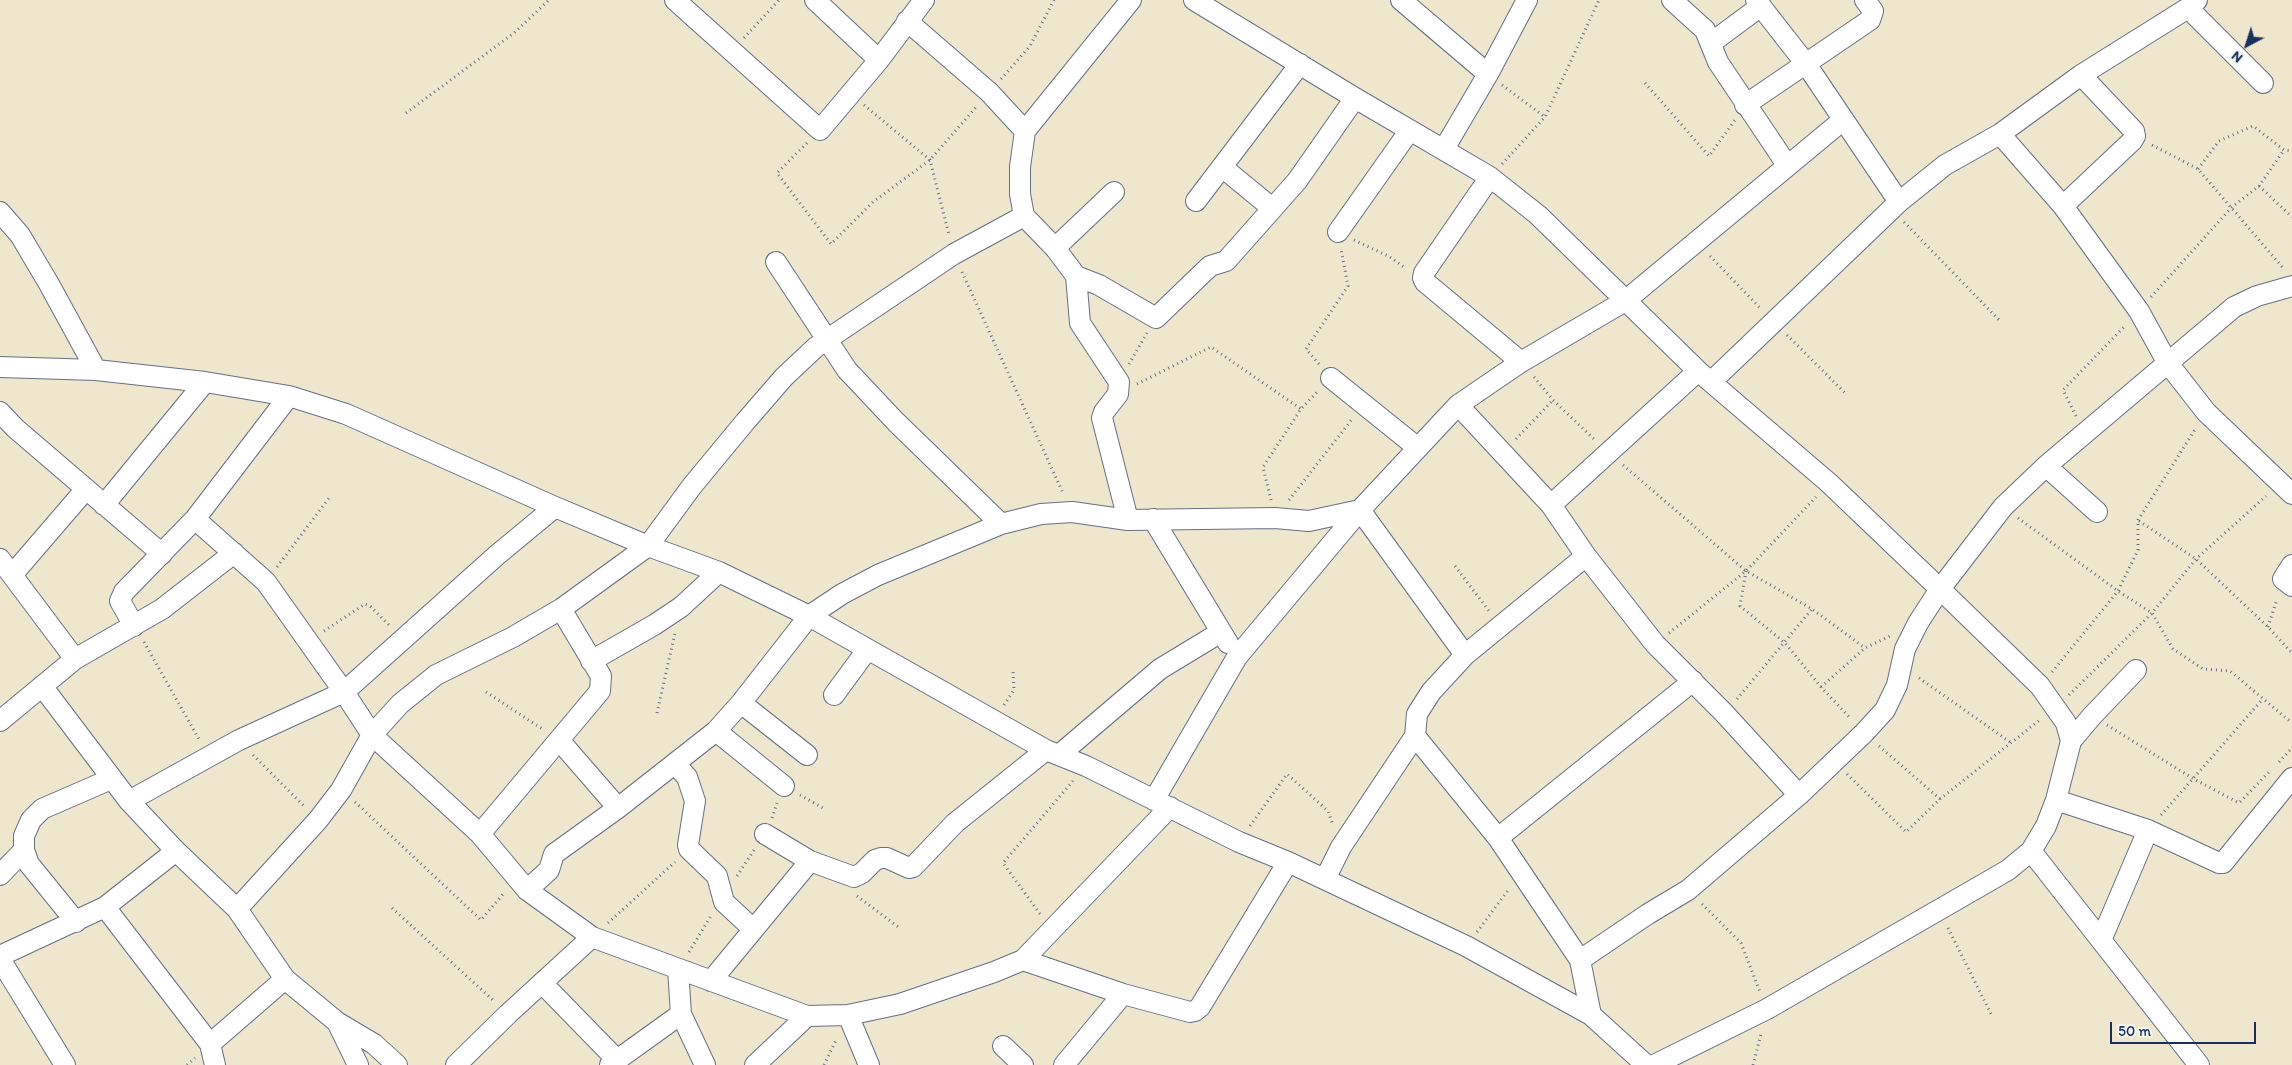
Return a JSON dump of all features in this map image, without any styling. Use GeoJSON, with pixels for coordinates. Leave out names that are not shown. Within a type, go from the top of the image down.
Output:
{"type":"FeatureCollection","features":[{"type":"Feature","properties":{"kind":"street"},"geometry":{"type":"LineString","coordinates":[[675,0],[820,130],[851,96],[924,0]]}},
{"type":"Feature","properties":{"kind":"street"},"geometry":{"type":"LineString","coordinates":[[815,0],[879,60]]}},
{"type":"Feature","properties":{"kind":"street"},"geometry":{"type":"LineString","coordinates":[[1128,520],[1102,418],[1118,388],[1080,323],[1076,276],[1055,248],[1024,216],[1020,194],[1020,167],[1025,131],[1130,0]]}},
{"type":"Feature","properties":{"kind":"street"},"geometry":{"type":"LineString","coordinates":[[1194,0],[1490,177],[1538,214],[1625,301],[1704,376],[1829,484],[2040,686],[2057,707],[2066,723],[2071,741]]}},
{"type":"Feature","properties":{"kind":"street"},"geometry":{"type":"LineString","coordinates":[[1401,0],[1488,74]]}},
{"type":"Feature","properties":{"kind":"street"},"geometry":{"type":"LineString","coordinates":[[1444,149],[1488,74],[1527,0]]}},
{"type":"Feature","properties":{"kind":"street"},"geometry":{"type":"LineString","coordinates":[[1672,0],[1705,30],[1718,62],[1745,105],[1787,165]]}},
{"type":"Feature","properties":{"kind":"street"},"geometry":{"type":"LineString","coordinates":[[1745,105],[1870,20],[1873,11],[1865,0]]}},
{"type":"Feature","properties":{"kind":"street"},"geometry":{"type":"LineString","coordinates":[[1711,43],[1758,3],[1806,64],[1843,120],[1895,206]]}},
{"type":"Feature","properties":{"kind":"street"},"geometry":{"type":"LineString","coordinates":[[1551,505],[1608,453],[1773,322],[1895,206],[1945,165],[2000,134],[2081,75],[2192,4],[2263,83]]}},
{"type":"Feature","properties":{"kind":"street"},"geometry":{"type":"LineString","coordinates":[[907,21],[989,92],[1025,131]]}},
{"type":"Feature","properties":{"kind":"street"},"geometry":{"type":"LineString","coordinates":[[1196,201],[1300,64]]}},
{"type":"Feature","properties":{"kind":"street"},"geometry":{"type":"LineString","coordinates":[[2063,206],[2132,142],[2135,136],[2134,131],[2081,75]]}},
{"type":"Feature","properties":{"kind":"street"},"geometry":{"type":"LineString","coordinates":[[1076,276],[1099,284],[1156,318],[1210,266],[1226,261],[1297,180],[1355,98]]}},
{"type":"Feature","properties":{"kind":"street"},"geometry":{"type":"LineString","coordinates":[[195,519],[266,582],[372,735],[480,834],[521,884],[592,937],[807,1016],[848,1015],[900,1004],[994,972],[1023,960],[1052,931],[1162,803],[1237,657],[1360,510],[1458,404],[1521,362],[1625,301],[1698,243],[1787,165],[1843,120]]}},
{"type":"Feature","properties":{"kind":"street"},"geometry":{"type":"LineString","coordinates":[[1338,232],[1410,130]]}},
{"type":"Feature","properties":{"kind":"street"},"geometry":{"type":"LineString","coordinates":[[2000,134],[2063,206],[2139,311],[2167,362],[2206,412],[2286,489]]}},
{"type":"Feature","properties":{"kind":"street"},"geometry":{"type":"LineString","coordinates":[[1222,167],[1272,208]]}},
{"type":"Feature","properties":{"kind":"street"},"geometry":{"type":"LineString","coordinates":[[1490,177],[1424,272],[1425,282],[1521,362]]}},
{"type":"Feature","properties":{"kind":"street"},"geometry":{"type":"LineString","coordinates":[[1055,248],[1114,192]]}},
{"type":"Feature","properties":{"kind":"street"},"geometry":{"type":"LineString","coordinates":[[0,212],[20,235],[96,370]]}},
{"type":"Feature","properties":{"kind":"street"},"geometry":{"type":"LineString","coordinates":[[237,909],[318,820],[341,790],[372,735],[400,704],[436,675],[513,638],[561,609],[648,546],[692,486],[771,392],[816,347],[954,254],[1024,216]]}},
{"type":"Feature","properties":{"kind":"street"},"geometry":{"type":"LineString","coordinates":[[776,262],[847,370],[890,416],[1001,524]]}},
{"type":"Feature","properties":{"kind":"street"},"geometry":{"type":"LineString","coordinates":[[1580,960],[1648,914],[1688,890],[1799,795],[1885,710],[1897,685],[1903,666],[1905,649],[1918,623],[1940,589],[2003,507],[2085,432],[2234,307],[2289,279]]}},
{"type":"Feature","properties":{"kind":"street"},"geometry":{"type":"LineString","coordinates":[[0,367],[96,370],[205,382],[289,396],[346,414],[555,507],[648,546],[719,572],[809,616],[992,721],[1053,752],[1086,766],[1239,842],[1288,862],[1466,946],[1591,1015],[1646,1065]]}},
{"type":"Feature","properties":{"kind":"street"},"geometry":{"type":"LineString","coordinates":[[1331,378],[1418,448]]}},
{"type":"Feature","properties":{"kind":"street"},"geometry":{"type":"LineString","coordinates":[[104,505],[205,382]]}},
{"type":"Feature","properties":{"kind":"street"},"geometry":{"type":"LineString","coordinates":[[134,626],[122,606],[121,597],[195,519],[289,396]]}},
{"type":"Feature","properties":{"kind":"street"},"geometry":{"type":"LineString","coordinates":[[1458,404],[1551,505],[1586,556],[1656,644],[1724,713],[1799,795]]}},
{"type":"Feature","properties":{"kind":"street"},"geometry":{"type":"LineString","coordinates":[[0,412],[15,428],[162,554]]}},
{"type":"Feature","properties":{"kind":"street"},"geometry":{"type":"LineString","coordinates":[[2046,466],[2097,512]]}},
{"type":"Feature","properties":{"kind":"street"},"geometry":{"type":"LineString","coordinates":[[12,575],[86,489]]}},
{"type":"Feature","properties":{"kind":"street"},"geometry":{"type":"LineString","coordinates":[[130,802],[239,740],[344,692],[497,555],[555,507]]}},
{"type":"Feature","properties":{"kind":"street"},"geometry":{"type":"LineString","coordinates":[[521,884],[549,870],[554,854],[618,808],[716,731],[741,703],[809,616],[842,594],[878,575],[1001,524],[1041,514],[1072,512],[1128,520],[1275,518],[1309,522],[1360,510]]}},
{"type":"Feature","properties":{"kind":"street"},"geometry":{"type":"LineString","coordinates":[[1360,510],[1465,655]]}},
{"type":"Feature","properties":{"kind":"street"},"geometry":{"type":"LineString","coordinates":[[1153,519],[1237,657]]}},
{"type":"Feature","properties":{"kind":"street"},"geometry":{"type":"LineString","coordinates":[[0,721],[75,659],[162,609],[234,553]]}},
{"type":"Feature","properties":{"kind":"street"},"geometry":{"type":"LineString","coordinates":[[1325,880],[1341,847],[1415,736],[1417,714],[1423,702],[1465,655],[1586,556]]}},
{"type":"Feature","properties":{"kind":"street"},"geometry":{"type":"LineString","coordinates":[[0,559],[75,659]]}},
{"type":"Feature","properties":{"kind":"street"},"geometry":{"type":"LineString","coordinates":[[591,661],[654,625],[681,607],[719,572]]}},
{"type":"Feature","properties":{"kind":"street"},"geometry":{"type":"LineString","coordinates":[[480,834],[600,690],[601,676],[561,609]]}},
{"type":"Feature","properties":{"kind":"street"},"geometry":{"type":"LineString","coordinates":[[765,834],[810,861],[854,877],[880,858],[887,858],[905,868],[913,867],[955,823],[1053,752],[1160,669],[1221,632]]}},
{"type":"Feature","properties":{"kind":"street"},"geometry":{"type":"LineString","coordinates":[[834,695],[867,650]]}},
{"type":"Feature","properties":{"kind":"street"},"geometry":{"type":"LineString","coordinates":[[1654,1065],[1767,1009],[2008,870],[2031,851],[2046,826],[2056,800],[2071,741],[2136,670]]}},
{"type":"Feature","properties":{"kind":"street"},"geometry":{"type":"LineString","coordinates":[[1498,838],[1693,681]]}},
{"type":"Feature","properties":{"kind":"street"},"geometry":{"type":"LineString","coordinates":[[42,686],[111,780],[130,802],[176,851],[237,909],[285,979],[337,1022],[374,1044],[397,1065]]}},
{"type":"Feature","properties":{"kind":"street"},"geometry":{"type":"LineString","coordinates":[[741,703],[807,755]]}},
{"type":"Feature","properties":{"kind":"street"},"geometry":{"type":"LineString","coordinates":[[716,731],[784,786]]}},
{"type":"Feature","properties":{"kind":"street"},"geometry":{"type":"LineString","coordinates":[[1415,736],[1498,838],[1522,871],[1580,960],[1591,1015]]}},
{"type":"Feature","properties":{"kind":"street"},"geometry":{"type":"LineString","coordinates":[[560,740],[618,808]]}},
{"type":"Feature","properties":{"kind":"street"},"geometry":{"type":"LineString","coordinates":[[675,764],[687,777],[694,801],[689,849],[717,876],[722,899],[753,930]]}},
{"type":"Feature","properties":{"kind":"street"},"geometry":{"type":"LineString","coordinates":[[2056,800],[2148,830],[2223,863],[2292,778]]}},
{"type":"Feature","properties":{"kind":"street"},"geometry":{"type":"LineString","coordinates":[[76,922],[29,864],[24,850],[24,836],[31,820],[42,809],[111,780]]}},
{"type":"Feature","properties":{"kind":"street"},"geometry":{"type":"LineString","coordinates":[[2102,938],[2148,830]]}},
{"type":"Feature","properties":{"kind":"street"},"geometry":{"type":"LineString","coordinates":[[0,875],[24,850]]}},
{"type":"Feature","properties":{"kind":"street"},"geometry":{"type":"LineString","coordinates":[[64,1065],[0,957],[105,907],[176,851]]}},
{"type":"Feature","properties":{"kind":"street"},"geometry":{"type":"LineString","coordinates":[[2031,851],[2102,938],[2199,1065]]}},
{"type":"Feature","properties":{"kind":"street"},"geometry":{"type":"LineString","coordinates":[[711,981],[810,861]]}},
{"type":"Feature","properties":{"kind":"street"},"geometry":{"type":"LineString","coordinates":[[1023,960],[1123,994],[1190,1012],[1200,1007],[1288,862]]}},
{"type":"Feature","properties":{"kind":"street"},"geometry":{"type":"LineString","coordinates":[[105,907],[210,1044],[215,1065]]}},
{"type":"Feature","properties":{"kind":"street"},"geometry":{"type":"LineString","coordinates":[[456,1065],[592,937]]}},
{"type":"Feature","properties":{"kind":"street"},"geometry":{"type":"LineString","coordinates":[[678,969],[681,1014],[706,1065]]}},
{"type":"Feature","properties":{"kind":"street"},"geometry":{"type":"LineString","coordinates":[[210,1044],[285,979]]}},
{"type":"Feature","properties":{"kind":"street"},"geometry":{"type":"LineString","coordinates":[[542,983],[614,1063],[681,1014]]}},
{"type":"Feature","properties":{"kind":"street"},"geometry":{"type":"LineString","coordinates":[[1064,1065],[1123,994]]}},
{"type":"Feature","properties":{"kind":"street"},"geometry":{"type":"LineString","coordinates":[[848,1015],[870,1065]]}},
{"type":"Feature","properties":{"kind":"street"},"geometry":{"type":"LineString","coordinates":[[756,1065],[807,1016]]}},
{"type":"Feature","properties":{"kind":"street"},"geometry":{"type":"LineString","coordinates":[[337,1022],[358,1065]]}},
{"type":"Feature","properties":{"kind":"street"},"geometry":{"type":"LineString","coordinates":[[1003,1046],[1023,1065]]}},
{"type":"Feature","properties":{"kind":"path"},"geometry":{"type":"LineString","coordinates":[[406,113],[514,33],[549,0]]}},
{"type":"Feature","properties":{"kind":"path"},"geometry":{"type":"LineString","coordinates":[[732,51],[779,0]]}},
{"type":"Feature","properties":{"kind":"path"},"geometry":{"type":"LineString","coordinates":[[820,130],[777,173],[831,244],[873,202],[930,160],[1030,46],[1054,0]]}},
{"type":"Feature","properties":{"kind":"path"},"geometry":{"type":"LineString","coordinates":[[1490,177],[1545,117],[1599,0]]}},
{"type":"Feature","properties":{"kind":"path"},"geometry":{"type":"LineString","coordinates":[[1488,74],[1545,117]]}},
{"type":"Feature","properties":{"kind":"path"},"geometry":{"type":"LineString","coordinates":[[1645,83],[1709,156],[1745,105]]}},
{"type":"Feature","properties":{"kind":"path"},"geometry":{"type":"LineString","coordinates":[[851,96],[930,160],[954,254],[1072,512]]}},
{"type":"Feature","properties":{"kind":"path"},"geometry":{"type":"LineString","coordinates":[[2198,169],[2219,141],[2253,126],[2284,150],[2292,150]]}},
{"type":"Feature","properties":{"kind":"path"},"geometry":{"type":"LineString","coordinates":[[2135,136],[2198,169],[2232,207],[2289,279]]}},
{"type":"Feature","properties":{"kind":"path"},"geometry":{"type":"LineString","coordinates":[[2085,432],[2062,390],[2139,311],[2232,207],[2259,186],[2284,150]]}},
{"type":"Feature","properties":{"kind":"path"},"geometry":{"type":"LineString","coordinates":[[2259,186],[2292,217]]}},
{"type":"Feature","properties":{"kind":"path"},"geometry":{"type":"LineString","coordinates":[[1895,206],[2001,322]]}},
{"type":"Feature","properties":{"kind":"path"},"geometry":{"type":"LineString","coordinates":[[1338,232],[1390,257],[1425,282]]}},
{"type":"Feature","properties":{"kind":"path"},"geometry":{"type":"LineString","coordinates":[[1275,518],[1263,467],[1301,409],[1331,378],[1306,349],[1348,286],[1338,232]]}},
{"type":"Feature","properties":{"kind":"path"},"geometry":{"type":"LineString","coordinates":[[1698,243],[1773,322],[1845,393]]}},
{"type":"Feature","properties":{"kind":"path"},"geometry":{"type":"LineString","coordinates":[[1118,388],[1156,318]]}},
{"type":"Feature","properties":{"kind":"path"},"geometry":{"type":"LineString","coordinates":[[1118,388],[1211,347],[1301,409]]}},
{"type":"Feature","properties":{"kind":"path"},"geometry":{"type":"LineString","coordinates":[[1521,362],[1553,400],[1608,453],[1746,571],[1812,609],[1865,648],[1821,687]]}},
{"type":"Feature","properties":{"kind":"path"},"geometry":{"type":"LineString","coordinates":[[1503,452],[1553,400]]}},
{"type":"Feature","properties":{"kind":"path"},"geometry":{"type":"LineString","coordinates":[[1275,518],[1364,404]]}},
{"type":"Feature","properties":{"kind":"path"},"geometry":{"type":"LineString","coordinates":[[2040,686],[2118,591],[2138,550],[2138,520],[2206,412]]}},
{"type":"Feature","properties":{"kind":"path"},"geometry":{"type":"LineString","coordinates":[[1656,644],[1746,571],[1829,484]]}},
{"type":"Feature","properties":{"kind":"path"},"geometry":{"type":"LineString","coordinates":[[1834,761],[1906,832],[1940,800],[2010,742],[2057,707],[2152,613],[2196,559],[2286,489]]}},
{"type":"Feature","properties":{"kind":"path"},"geometry":{"type":"LineString","coordinates":[[266,582],[329,498]]}},
{"type":"Feature","properties":{"kind":"path"},"geometry":{"type":"LineString","coordinates":[[2003,507],[2118,591],[2152,613],[2173,650],[2203,669],[2230,671],[2262,700],[2292,723]]}},
{"type":"Feature","properties":{"kind":"path"},"geometry":{"type":"LineString","coordinates":[[2138,520],[2196,559],[2268,627],[2292,653]]}},
{"type":"Feature","properties":{"kind":"path"},"geometry":{"type":"LineString","coordinates":[[1455,566],[1501,627]]}},
{"type":"Feature","properties":{"kind":"path"},"geometry":{"type":"LineString","coordinates":[[1746,571],[1740,606],[1785,644],[1821,687],[1864,732],[1940,800]]}},
{"type":"Feature","properties":{"kind":"path"},"geometry":{"type":"LineString","coordinates":[[2268,627],[2289,577]]}},
{"type":"Feature","properties":{"kind":"path"},"geometry":{"type":"LineString","coordinates":[[308,641],[365,604],[370,606],[403,639]]}},
{"type":"Feature","properties":{"kind":"path"},"geometry":{"type":"LineString","coordinates":[[658,713],[681,607]]}},
{"type":"Feature","properties":{"kind":"path"},"geometry":{"type":"LineString","coordinates":[[1724,713],[1785,644],[1812,609]]}},
{"type":"Feature","properties":{"kind":"path"},"geometry":{"type":"LineString","coordinates":[[134,626],[209,757]]}},
{"type":"Feature","properties":{"kind":"path"},"geometry":{"type":"LineString","coordinates":[[1903,666],[2010,742]]}},
{"type":"Feature","properties":{"kind":"path"},"geometry":{"type":"LineString","coordinates":[[992,721],[1014,690],[1013,671]]}},
{"type":"Feature","properties":{"kind":"path"},"geometry":{"type":"LineString","coordinates":[[486,692],[560,740]]}},
{"type":"Feature","properties":{"kind":"path"},"geometry":{"type":"LineString","coordinates":[[2148,830],[2262,700]]}},
{"type":"Feature","properties":{"kind":"path"},"geometry":{"type":"LineString","coordinates":[[2092,716],[2192,778],[2239,803],[2292,748]]}},
{"type":"Feature","properties":{"kind":"path"},"geometry":{"type":"LineString","coordinates":[[239,740],[318,820]]}},
{"type":"Feature","properties":{"kind":"path"},"geometry":{"type":"LineString","coordinates":[[1052,931],[1003,863],[1086,766]]}},
{"type":"Feature","properties":{"kind":"path"},"geometry":{"type":"LineString","coordinates":[[1239,842],[1287,774],[1328,811],[1341,847]]}},
{"type":"Feature","properties":{"kind":"path"},"geometry":{"type":"LineString","coordinates":[[678,969],[765,834],[784,786],[824,808]]}},
{"type":"Feature","properties":{"kind":"path"},"geometry":{"type":"LineString","coordinates":[[341,790],[481,920],[521,884]]}},
{"type":"Feature","properties":{"kind":"path"},"geometry":{"type":"LineString","coordinates":[[592,937],[689,849]]}},
{"type":"Feature","properties":{"kind":"path"},"geometry":{"type":"LineString","coordinates":[[1466,946],[1522,871]]}},
{"type":"Feature","properties":{"kind":"path"},"geometry":{"type":"LineString","coordinates":[[1688,890],[1740,943],[1767,1009],[1753,1065]]}},
{"type":"Feature","properties":{"kind":"path"},"geometry":{"type":"LineString","coordinates":[[392,908],[508,1014]]}},
{"type":"Feature","properties":{"kind":"path"},"geometry":{"type":"LineString","coordinates":[[1938,909],[1992,1016]]}}]}
